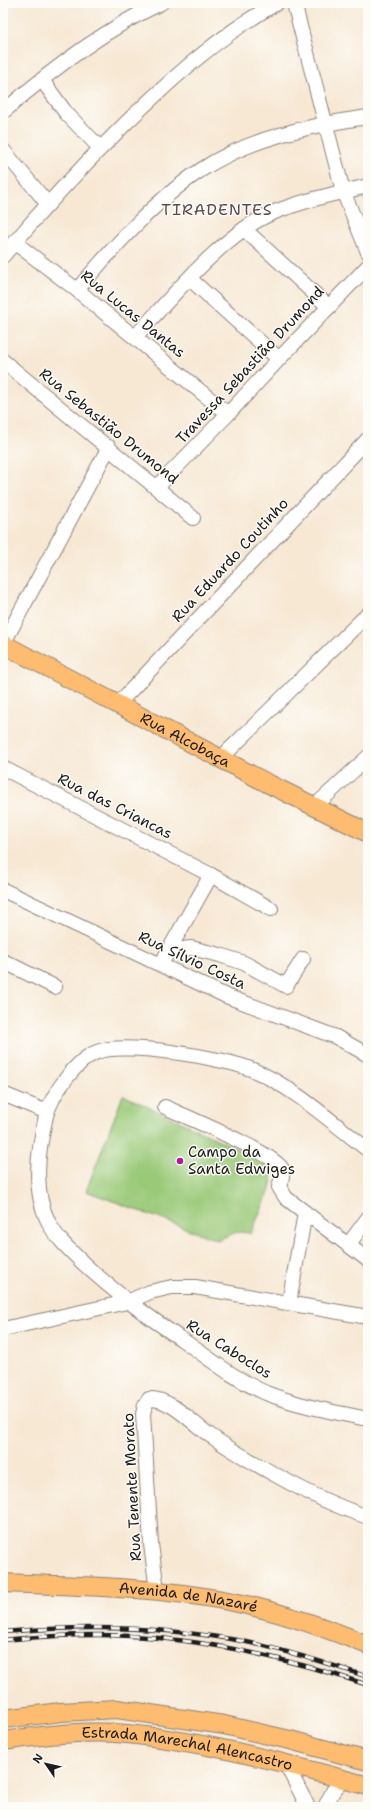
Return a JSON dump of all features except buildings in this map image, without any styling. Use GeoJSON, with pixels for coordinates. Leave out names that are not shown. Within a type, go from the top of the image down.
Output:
{"type":"FeatureCollection","features":[{"type":"Feature","properties":{"kind":"main road","name":"Rua Alcobaça"},"geometry":{"type":"LineString","coordinates":[[3,644],[220,759],[368,833]]}},
{"type":"Feature","properties":{"kind":"main road","name":"Avenida de Nazaré"},"geometry":{"type":"LineString","coordinates":[[3,1583],[157,1591],[247,1605],[321,1626],[368,1645]]}},
{"type":"Feature","properties":{"kind":"main road","name":"Estrada Marechal Alencastro"},"geometry":{"type":"LineString","coordinates":[[3,1719],[61,1712],[117,1709],[224,1725],[368,1760]]}},
{"type":"Feature","properties":{"kind":"main road","name":"Estrada Marechal Alencastro"},"geometry":{"type":"LineString","coordinates":[[3,1741],[84,1732],[126,1734],[222,1748],[368,1786]]}},
{"type":"Feature","properties":{"kind":"main road"},"geometry":{"type":"LineString","coordinates":[[291,1766],[307,1762],[309,1759],[308,1750],[297,1742]]}},
{"type":"Feature","properties":{"kind":"street"},"geometry":{"type":"LineString","coordinates":[[3,112],[42,80],[120,25],[161,3]]}},
{"type":"Feature","properties":{"kind":"street"},"geometry":{"type":"LineString","coordinates":[[7,250],[47,203],[100,148],[174,77],[230,32],[277,3]]}},
{"type":"Feature","properties":{"kind":"street"},"geometry":{"type":"LineString","coordinates":[[294,3],[342,191],[368,252]]}},
{"type":"Feature","properties":{"kind":"street"},"geometry":{"type":"LineString","coordinates":[[42,80],[66,113],[100,148]]}},
{"type":"Feature","properties":{"kind":"street"},"geometry":{"type":"LineString","coordinates":[[77,290],[104,259],[148,215],[176,188],[201,170],[226,156],[267,140],[325,123],[368,117]]}},
{"type":"Feature","properties":{"kind":"street"},"geometry":{"type":"LineString","coordinates":[[3,150],[47,203]]}},
{"type":"Feature","properties":{"kind":"street"},"geometry":{"type":"LineString","coordinates":[[134,337],[218,251],[244,229],[271,214],[342,191],[368,186]]}},
{"type":"Feature","properties":{"kind":"street"},"geometry":{"type":"LineString","coordinates":[[244,229],[329,307]]}},
{"type":"Feature","properties":{"kind":"street","name":"Rua Lucas Dantas"},"geometry":{"type":"LineString","coordinates":[[7,250],[77,290],[228,414]]}},
{"type":"Feature","properties":{"kind":"street","name":"Travessa Sebastião Drumond"},"geometry":{"type":"LineString","coordinates":[[157,487],[368,266]]}},
{"type":"Feature","properties":{"kind":"street"},"geometry":{"type":"LineString","coordinates":[[190,279],[279,359]]}},
{"type":"Feature","properties":{"kind":"street","name":"Rua Sebastião Drumond"},"geometry":{"type":"LineString","coordinates":[[3,361],[193,518]]}},
{"type":"Feature","properties":{"kind":"street","name":"Rua Eduardo Coutinho"},"geometry":{"type":"LineString","coordinates":[[117,705],[368,439]]}},
{"type":"Feature","properties":{"kind":"street"},"geometry":{"type":"LineString","coordinates":[[3,644],[109,448]]}},
{"type":"Feature","properties":{"kind":"street"},"geometry":{"type":"LineString","coordinates":[[220,759],[368,614]]}},
{"type":"Feature","properties":{"kind":"street"},"geometry":{"type":"LineString","coordinates":[[314,807],[368,757]]}},
{"type":"Feature","properties":{"kind":"street","name":"Rua das Criancas"},"geometry":{"type":"LineString","coordinates":[[3,768],[211,875],[271,909]]}},
{"type":"Feature","properties":{"kind":"street"},"geometry":{"type":"LineString","coordinates":[[161,965],[211,875]]}},
{"type":"Feature","properties":{"kind":"street","name":"Rua Sílvio Costa"},"geometry":{"type":"LineString","coordinates":[[3,890],[233,998],[336,1037],[368,1055]]}},
{"type":"Feature","properties":{"kind":"street"},"geometry":{"type":"LineString","coordinates":[[168,951],[191,948],[244,962],[286,986],[303,959]]}},
{"type":"Feature","properties":{"kind":"street"},"geometry":{"type":"LineString","coordinates":[[3,961],[55,987]]}},
{"type":"Feature","properties":{"kind":"street","name":"Rua Caboclos"},"geometry":{"type":"LineString","coordinates":[[368,1150],[281,1084],[252,1069],[222,1060],[145,1050],[116,1048],[97,1052],[77,1065],[58,1091],[47,1112],[41,1141],[38,1190],[49,1223],[64,1245],[127,1302],[226,1371],[264,1392],[294,1403],[368,1419]]}},
{"type":"Feature","properties":{"kind":"street"},"geometry":{"type":"LineString","coordinates":[[3,1094],[47,1112]]}},
{"type":"Feature","properties":{"kind":"street"},"geometry":{"type":"LineString","coordinates":[[165,1107],[233,1138],[273,1160],[282,1169],[283,1175],[279,1187],[281,1193],[305,1213],[368,1260]]}},
{"type":"Feature","properties":{"kind":"street"},"geometry":{"type":"LineString","coordinates":[[289,1303],[305,1213]]}},
{"type":"Feature","properties":{"kind":"street"},"geometry":{"type":"LineString","coordinates":[[348,1245],[368,1218]]}},
{"type":"Feature","properties":{"kind":"street"},"geometry":{"type":"LineString","coordinates":[[3,1329],[127,1302],[158,1290],[172,1287],[195,1287],[368,1316]]}},
{"type":"Feature","properties":{"kind":"street","name":"Rua Tenente Morato"},"geometry":{"type":"LineString","coordinates":[[157,1591],[151,1544],[144,1414],[145,1405],[149,1399],[156,1399],[165,1402],[211,1436],[248,1460],[307,1492],[343,1509],[368,1517]]}},
{"type":"Feature","properties":{"kind":"street"},"geometry":{"type":"LineString","coordinates":[[291,1766],[308,1807]]}},
{"type":"Feature","properties":{"kind":"street"},"geometry":{"type":"LineString","coordinates":[[325,1807],[333,1791],[344,1779]]}},
{"type":"Feature","properties":{"kind":"green space","name":"Campo da Santa Edwiges"},"geometry":{"type":"Polygon","coordinates":[[[123,1095],[249,1154],[274,1169],[270,1190],[251,1233],[237,1232],[217,1240],[86,1191],[123,1095]]]}},
{"type":"Feature","properties":{"kind":"railway"},"geometry":{"type":"LineString","coordinates":[[3,1632],[63,1628],[123,1628],[183,1632],[242,1641],[274,1648],[368,1677]]}},
{"type":"Feature","properties":{"kind":"railway"},"geometry":{"type":"LineString","coordinates":[[3,1640],[50,1636],[97,1635],[132,1636],[200,1643],[268,1656],[368,1685]]}},
{"type":"Feature","properties":{"kind":"place","name":"Campo da Santa Edwiges"},"geometry":{"type":"Point","coordinates":[180,1161]}},
{"type":"Feature","properties":{"kind":"district","name":"TIRADENTES"},"geometry":{"type":"Point","coordinates":[217,209]}}]}
